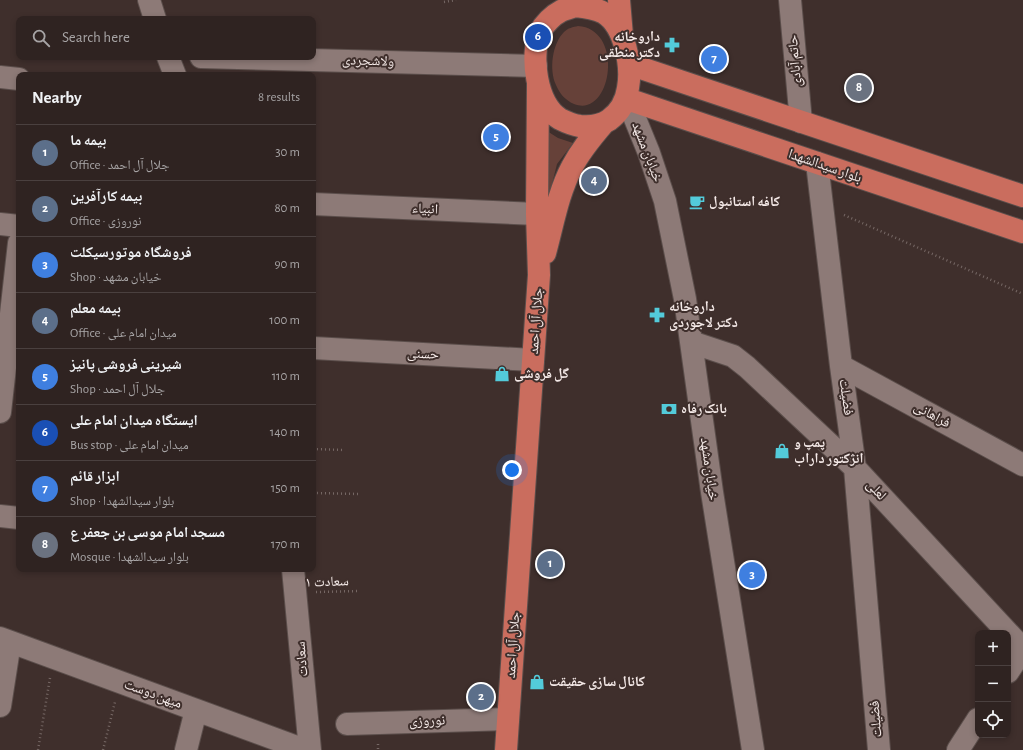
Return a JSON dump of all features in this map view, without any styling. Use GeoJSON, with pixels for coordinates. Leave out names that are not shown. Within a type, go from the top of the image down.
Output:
{"type":"FeatureCollection","features":[{"type":"Feature","properties":{"kind":"main road"},"geometry":{"type":"LineString","coordinates":[[545,0],[536,49],[537,75],[543,97],[549,108],[559,119],[574,125],[586,127],[603,124]]}},
{"type":"Feature","properties":{"kind":"main road"},"geometry":{"type":"LineString","coordinates":[[539,275],[559,199],[572,167],[585,144],[603,124],[620,110],[626,99],[629,80],[629,64],[623,39],[619,0]]}},
{"type":"Feature","properties":{"kind":"main road"},"geometry":{"type":"LineString","coordinates":[[540,32],[550,19],[561,11],[575,6],[591,8],[605,14],[614,22],[623,39]]}},
{"type":"Feature","properties":{"kind":"main road"},"geometry":{"type":"LineString","coordinates":[[629,64],[1023,196]]}},
{"type":"Feature","properties":{"kind":"main road","name":"جلال آل احمد"},"geometry":{"type":"LineString","coordinates":[[506,750],[539,275],[537,214],[537,75]]}},
{"type":"Feature","properties":{"kind":"main road"},"geometry":{"type":"LineString","coordinates":[[709,127],[720,95]]}},
{"type":"Feature","properties":{"kind":"main road","name":"بلوار سیدالشهدا"},"geometry":{"type":"LineString","coordinates":[[626,99],[1023,232]]}},
{"type":"Feature","properties":{"kind":"street"},"geometry":{"type":"LineString","coordinates":[[149,0],[155,16]]}},
{"type":"Feature","properties":{"kind":"street","name":"حاتم آبادی"},"geometry":{"type":"LineString","coordinates":[[790,0],[801,122]]}},
{"type":"Feature","properties":{"kind":"street"},"geometry":{"type":"LineString","coordinates":[[169,60],[174,72]]}},
{"type":"Feature","properties":{"kind":"street","name":"ولاشجردی"},"geometry":{"type":"LineString","coordinates":[[257,60],[537,75]]}},
{"type":"Feature","properties":{"kind":"street"},"geometry":{"type":"LineString","coordinates":[[0,77],[16,79]]}},
{"type":"Feature","properties":{"kind":"street","name":"خیابان مشهد"},"geometry":{"type":"LineString","coordinates":[[626,99],[649,152],[665,201],[685,299],[712,492],[753,750]]}},
{"type":"Feature","properties":{"kind":"street","name":"فضیلت"},"geometry":{"type":"LineString","coordinates":[[817,163],[821,206],[855,468],[879,750]]}},
{"type":"Feature","properties":{"kind":"street","name":"انبیاء"},"geometry":{"type":"LineString","coordinates":[[316,204],[537,214]]}},
{"type":"Feature","properties":{"kind":"street"},"geometry":{"type":"LineString","coordinates":[[0,224],[16,226]]}},
{"type":"Feature","properties":{"kind":"street"},"geometry":{"type":"LineString","coordinates":[[0,412],[8,371],[16,278]]}},
{"type":"Feature","properties":{"kind":"street","name":"لعلی"},"geometry":{"type":"LineString","coordinates":[[691,342],[733,356],[747,367],[855,468],[1023,649]]}},
{"type":"Feature","properties":{"kind":"street","name":"حسنی"},"geometry":{"type":"LineString","coordinates":[[316,348],[533,360]]}},
{"type":"Feature","properties":{"kind":"street","name":"فراهانی"},"geometry":{"type":"LineString","coordinates":[[841,366],[1023,465]]}},
{"type":"Feature","properties":{"kind":"street"},"geometry":{"type":"LineString","coordinates":[[0,516],[16,518]]}},
{"type":"Feature","properties":{"kind":"street","name":"سعادت"},"geometry":{"type":"LineString","coordinates":[[293,572],[310,750]]}},
{"type":"Feature","properties":{"kind":"street"},"geometry":{"type":"LineString","coordinates":[[0,706],[5,640]]}},
{"type":"Feature","properties":{"kind":"street","name":"میهن دوست"},"geometry":{"type":"LineString","coordinates":[[5,640],[305,750]]}},
{"type":"Feature","properties":{"kind":"street"},"geometry":{"type":"LineString","coordinates":[[1011,667],[1023,649]]}},
{"type":"Feature","properties":{"kind":"street"},"geometry":{"type":"LineString","coordinates":[[186,750],[196,710]]}},
{"type":"Feature","properties":{"kind":"street","name":"نوروزی"},"geometry":{"type":"LineString","coordinates":[[347,724],[508,718]]}},
{"type":"Feature","properties":{"kind":"street"},"geometry":{"type":"LineString","coordinates":[[958,750],[975,724]]}},
{"type":"Feature","properties":{"kind":"path"},"geometry":{"type":"LineString","coordinates":[[444,2],[456,0]]}},
{"type":"Feature","properties":{"kind":"path"},"geometry":{"type":"LineString","coordinates":[[821,206],[1023,294]]}},
{"type":"Feature","properties":{"kind":"path"},"geometry":{"type":"LineString","coordinates":[[316,449],[345,450]]}},
{"type":"Feature","properties":{"kind":"path"},"geometry":{"type":"LineString","coordinates":[[316,493],[359,494]]}},
{"type":"Feature","properties":{"kind":"path","name":"سعادت ۱"},"geometry":{"type":"LineString","coordinates":[[296,593],[360,591]]}},
{"type":"Feature","properties":{"kind":"path"},"geometry":{"type":"LineString","coordinates":[[38,750],[54,658]]}},
{"type":"Feature","properties":{"kind":"path"},"geometry":{"type":"LineString","coordinates":[[103,750],[120,682]]}},
{"type":"Feature","properties":{"kind":"shaded area"},"geometry":{"type":"Polygon","coordinates":[[[578,26],[593,31],[603,42],[607,56],[608,72],[604,87],[597,99],[587,105],[574,104],[565,99],[554,79],[552,65],[554,50],[560,37],[567,30],[578,26]]]}},
{"type":"Feature","properties":{"kind":"shaded area"},"geometry":{"type":"Polygon","coordinates":[[[547,131],[558,138],[573,143],[557,164],[547,204],[547,131]]]}},
{"type":"Feature","properties":{"kind":"place","name":"ایستگاه میدان امام علی"},"geometry":{"type":"Point","coordinates":[538,37]}},
{"type":"Feature","properties":{"kind":"place","name":"داروخانه دکتر منطقی"},"geometry":{"type":"Point","coordinates":[672,45]}},
{"type":"Feature","properties":{"kind":"place","name":"ابزار قائم"},"geometry":{"type":"Point","coordinates":[714,59]}},
{"type":"Feature","properties":{"kind":"place","name":"مسجد امام موسی بن جعفر ع"},"geometry":{"type":"Point","coordinates":[859,88]}},
{"type":"Feature","properties":{"kind":"place","name":"شیرینی فروشی پانیز"},"geometry":{"type":"Point","coordinates":[496,137]}},
{"type":"Feature","properties":{"kind":"place","name":"بیمه معلم"},"geometry":{"type":"Point","coordinates":[594,181]}},
{"type":"Feature","properties":{"kind":"place","name":"کافه استانبول"},"geometry":{"type":"Point","coordinates":[697,202]}},
{"type":"Feature","properties":{"kind":"place","name":"داروخانه دکتر لاجوردی"},"geometry":{"type":"Point","coordinates":[657,315]}},
{"type":"Feature","properties":{"kind":"place","name":"گل فروشی"},"geometry":{"type":"Point","coordinates":[502,374]}},
{"type":"Feature","properties":{"kind":"place","name":"بانک رفاه"},"geometry":{"type":"Point","coordinates":[669,409]}},
{"type":"Feature","properties":{"kind":"place","name":"پمپ و انژکتور داراب"},"geometry":{"type":"Point","coordinates":[782,451]}},
{"type":"Feature","properties":{"kind":"place","name":"بیمه ما"},"geometry":{"type":"Point","coordinates":[550,564]}},
{"type":"Feature","properties":{"kind":"place","name":"فروشگاه موتورسیکلت"},"geometry":{"type":"Point","coordinates":[752,575]}},
{"type":"Feature","properties":{"kind":"place","name":"کانال سازی حقیقت"},"geometry":{"type":"Point","coordinates":[537,682]}},
{"type":"Feature","properties":{"kind":"place","name":"بیمه کارآفرین"},"geometry":{"type":"Point","coordinates":[481,697]}}]}
